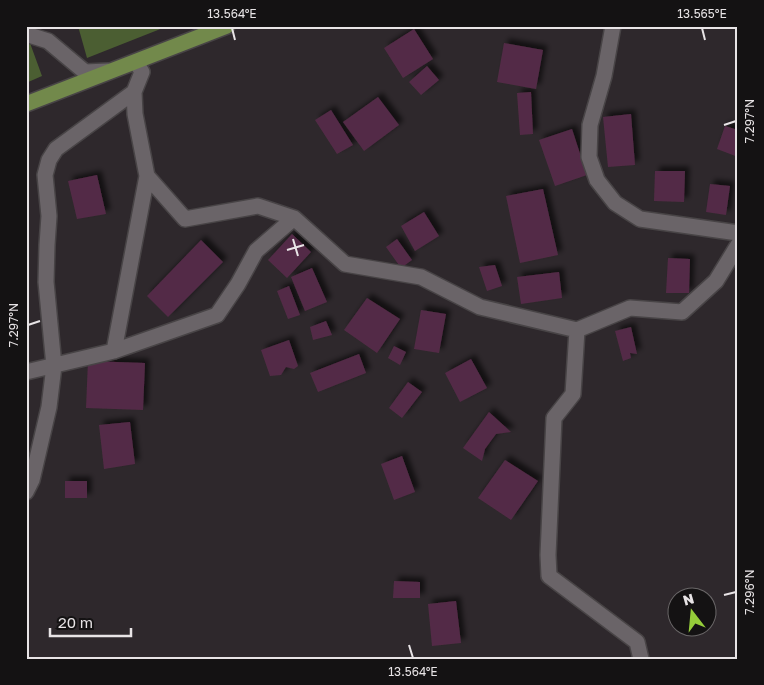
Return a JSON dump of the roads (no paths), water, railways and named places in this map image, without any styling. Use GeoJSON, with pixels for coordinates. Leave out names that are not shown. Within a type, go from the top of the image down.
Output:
{"type":"FeatureCollection","features":[{"type":"Feature","properties":{"kind":"main road"},"geometry":{"type":"LineString","coordinates":[[26,104],[227,26]]}},
{"type":"Feature","properties":{"kind":"street"},"geometry":{"type":"LineString","coordinates":[[613,26],[604,76],[590,125],[589,157],[596,180],[615,203],[640,219],[738,233]]}},
{"type":"Feature","properties":{"kind":"street"},"geometry":{"type":"LineString","coordinates":[[26,34],[48,41],[84,72],[111,71]]}},
{"type":"Feature","properties":{"kind":"street"},"geometry":{"type":"LineString","coordinates":[[114,351],[147,176],[135,114],[134,92],[142,72],[136,62]]}},
{"type":"Feature","properties":{"kind":"street"},"geometry":{"type":"LineString","coordinates":[[26,492],[32,480],[49,407],[54,366],[46,282],[46,245],[50,216],[45,175],[49,160],[56,149],[134,92]]}},
{"type":"Feature","properties":{"kind":"street"},"geometry":{"type":"LineString","coordinates":[[147,176],[185,219],[258,206],[294,218],[345,264],[421,277],[480,307],[576,330],[630,308],[682,312],[716,280],[738,245]]}},
{"type":"Feature","properties":{"kind":"street"},"geometry":{"type":"LineString","coordinates":[[26,372],[114,351],[217,315],[238,284],[256,251],[294,218]]}},
{"type":"Feature","properties":{"kind":"street"},"geometry":{"type":"LineString","coordinates":[[576,330],[573,394],[554,418],[548,555],[549,576],[637,642],[641,659]]}}]}
